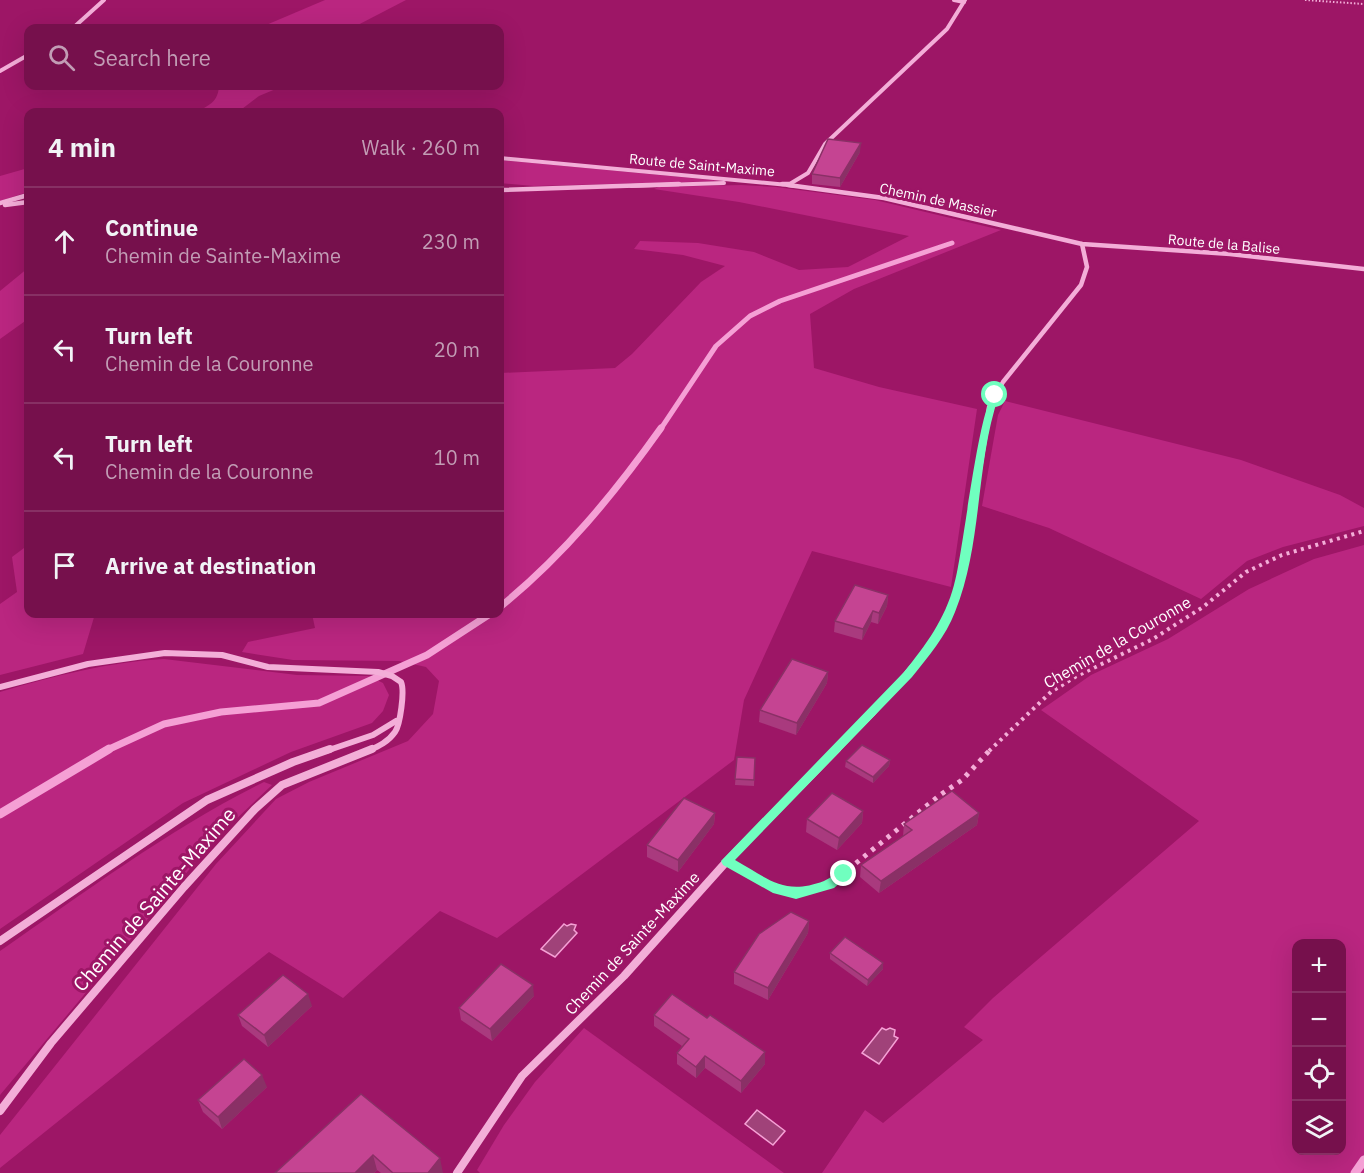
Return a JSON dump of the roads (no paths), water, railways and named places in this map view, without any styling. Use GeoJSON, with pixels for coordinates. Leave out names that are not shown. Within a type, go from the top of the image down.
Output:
{"type":"FeatureCollection","features":[{"type":"Feature","properties":{"kind":"street"},"geometry":{"type":"LineString","coordinates":[[77,24],[104,0]]}},
{"type":"Feature","properties":{"kind":"street"},"geometry":{"type":"LineString","coordinates":[[954,0],[965,1]]}},
{"type":"Feature","properties":{"kind":"street","name":"Route de Saint-Maxime"},"geometry":{"type":"LineString","coordinates":[[504,158],[788,185],[808,173],[825,144],[941,35],[965,1]]}},
{"type":"Feature","properties":{"kind":"street"},"geometry":{"type":"LineString","coordinates":[[0,71],[24,57]]}},
{"type":"Feature","properties":{"kind":"street"},"geometry":{"type":"LineString","coordinates":[[504,190],[752,182]]}},
{"type":"Feature","properties":{"kind":"street","name":"Chemin de Massier"},"geometry":{"type":"LineString","coordinates":[[788,185],[884,198],[1082,244]]}},
{"type":"Feature","properties":{"kind":"street"},"geometry":{"type":"LineString","coordinates":[[0,204],[24,196]]}},
{"type":"Feature","properties":{"kind":"street"},"geometry":{"type":"LineString","coordinates":[[0,204],[24,202]]}},
{"type":"Feature","properties":{"kind":"street","name":"Route de la Balise"},"geometry":{"type":"LineString","coordinates":[[1082,244],[1230,254],[1364,269]]}},
{"type":"Feature","properties":{"kind":"street","name":"Chemin de Sainte-Maxime"},"geometry":{"type":"LineString","coordinates":[[458,1173],[522,1076],[624,976],[727,861],[908,675],[933,643],[950,614],[960,584],[970,535],[989,407],[1004,382],[1081,285],[1087,267],[1082,244]]}},
{"type":"Feature","properties":{"kind":"street"},"geometry":{"type":"LineString","coordinates":[[0,687],[97,662],[161,653],[205,653],[235,657],[268,667],[374,670],[395,675],[403,684],[404,693],[396,721]]}},
{"type":"Feature","properties":{"kind":"street","name":"Chemin de Sainte-Maxime"},"geometry":{"type":"LineString","coordinates":[[0,942],[207,800],[293,762],[373,735],[396,721],[397,730],[383,745],[282,785],[255,809],[183,887],[51,1043],[0,1111]]}},
{"type":"Feature","properties":{"kind":"waterway"},"geometry":{"type":"LineString","coordinates":[[660,430],[716,346],[750,316],[780,301],[952,243]]}},
{"type":"Feature","properties":{"kind":"waterway"},"geometry":{"type":"LineString","coordinates":[[504,604],[545,567],[586,523],[625,477],[661,428]]}},
{"type":"Feature","properties":{"kind":"waterway"},"geometry":{"type":"LineString","coordinates":[[108,750],[164,724],[221,712],[319,703],[427,655],[484,618]]}},
{"type":"Feature","properties":{"kind":"waterway"},"geometry":{"type":"LineString","coordinates":[[0,814],[108,750]]}},
{"type":"Feature","properties":{"kind":"waterway"},"geometry":{"type":"LineString","coordinates":[[1355,1173],[1364,1160]]}}]}
